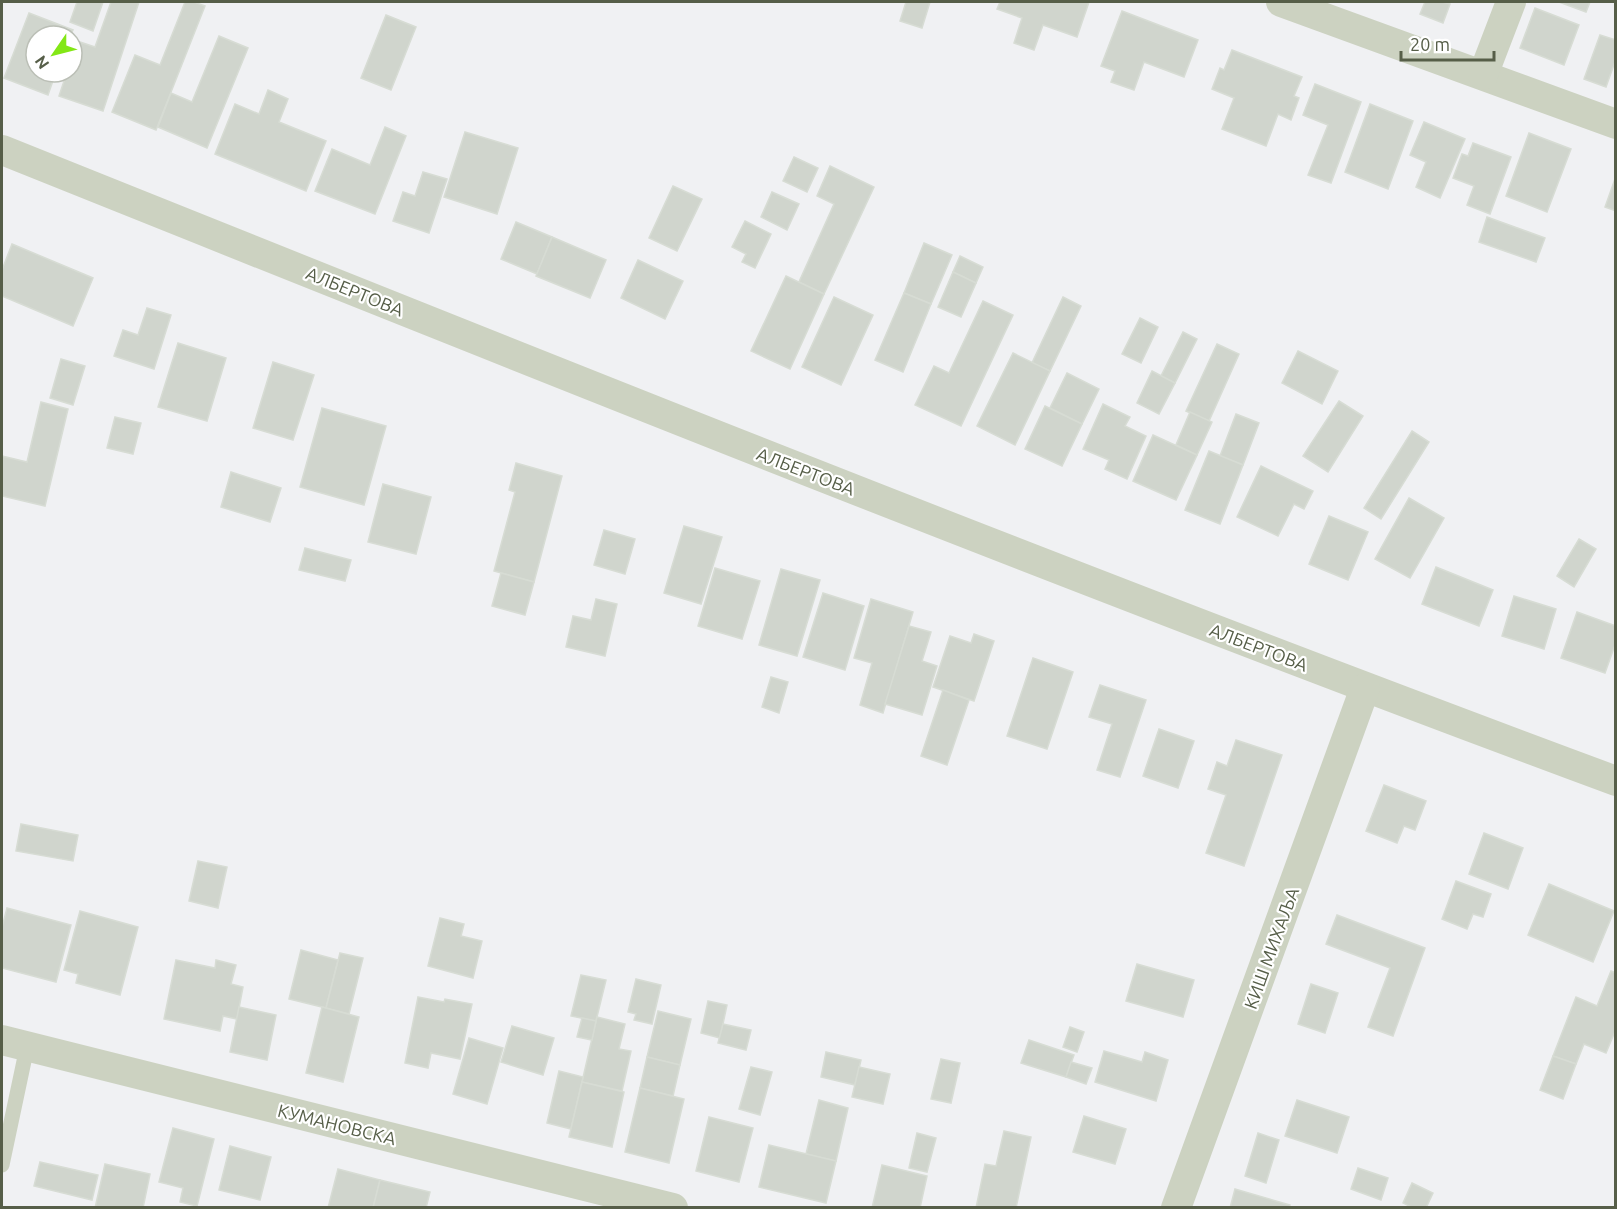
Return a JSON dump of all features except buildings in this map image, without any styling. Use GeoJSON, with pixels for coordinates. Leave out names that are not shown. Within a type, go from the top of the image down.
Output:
{"type":"FeatureCollection","features":[{"type":"Feature","properties":{"kind":"street"},"geometry":{"type":"LineString","coordinates":[[1281,2],[1616,124]]}},
{"type":"Feature","properties":{"kind":"street"},"geometry":{"type":"LineString","coordinates":[[1483,75],[1511,2]]}},
{"type":"Feature","properties":{"kind":"street","name":"АЛБЕРТОВА"},"geometry":{"type":"LineString","coordinates":[[2,150],[683,423],[1365,688],[1616,781]]}},
{"type":"Feature","properties":{"kind":"street","name":"КИШ МИХАЉА"},"geometry":{"type":"LineString","coordinates":[[1176,1208],[1365,688]]}},
{"type":"Feature","properties":{"kind":"street","name":"КУМАНОВСКА"},"geometry":{"type":"LineString","coordinates":[[14,1043],[674,1208]]}},
{"type":"Feature","properties":{"kind":"lane"},"geometry":{"type":"LineString","coordinates":[[2,1165],[14,1043]]}}]}
